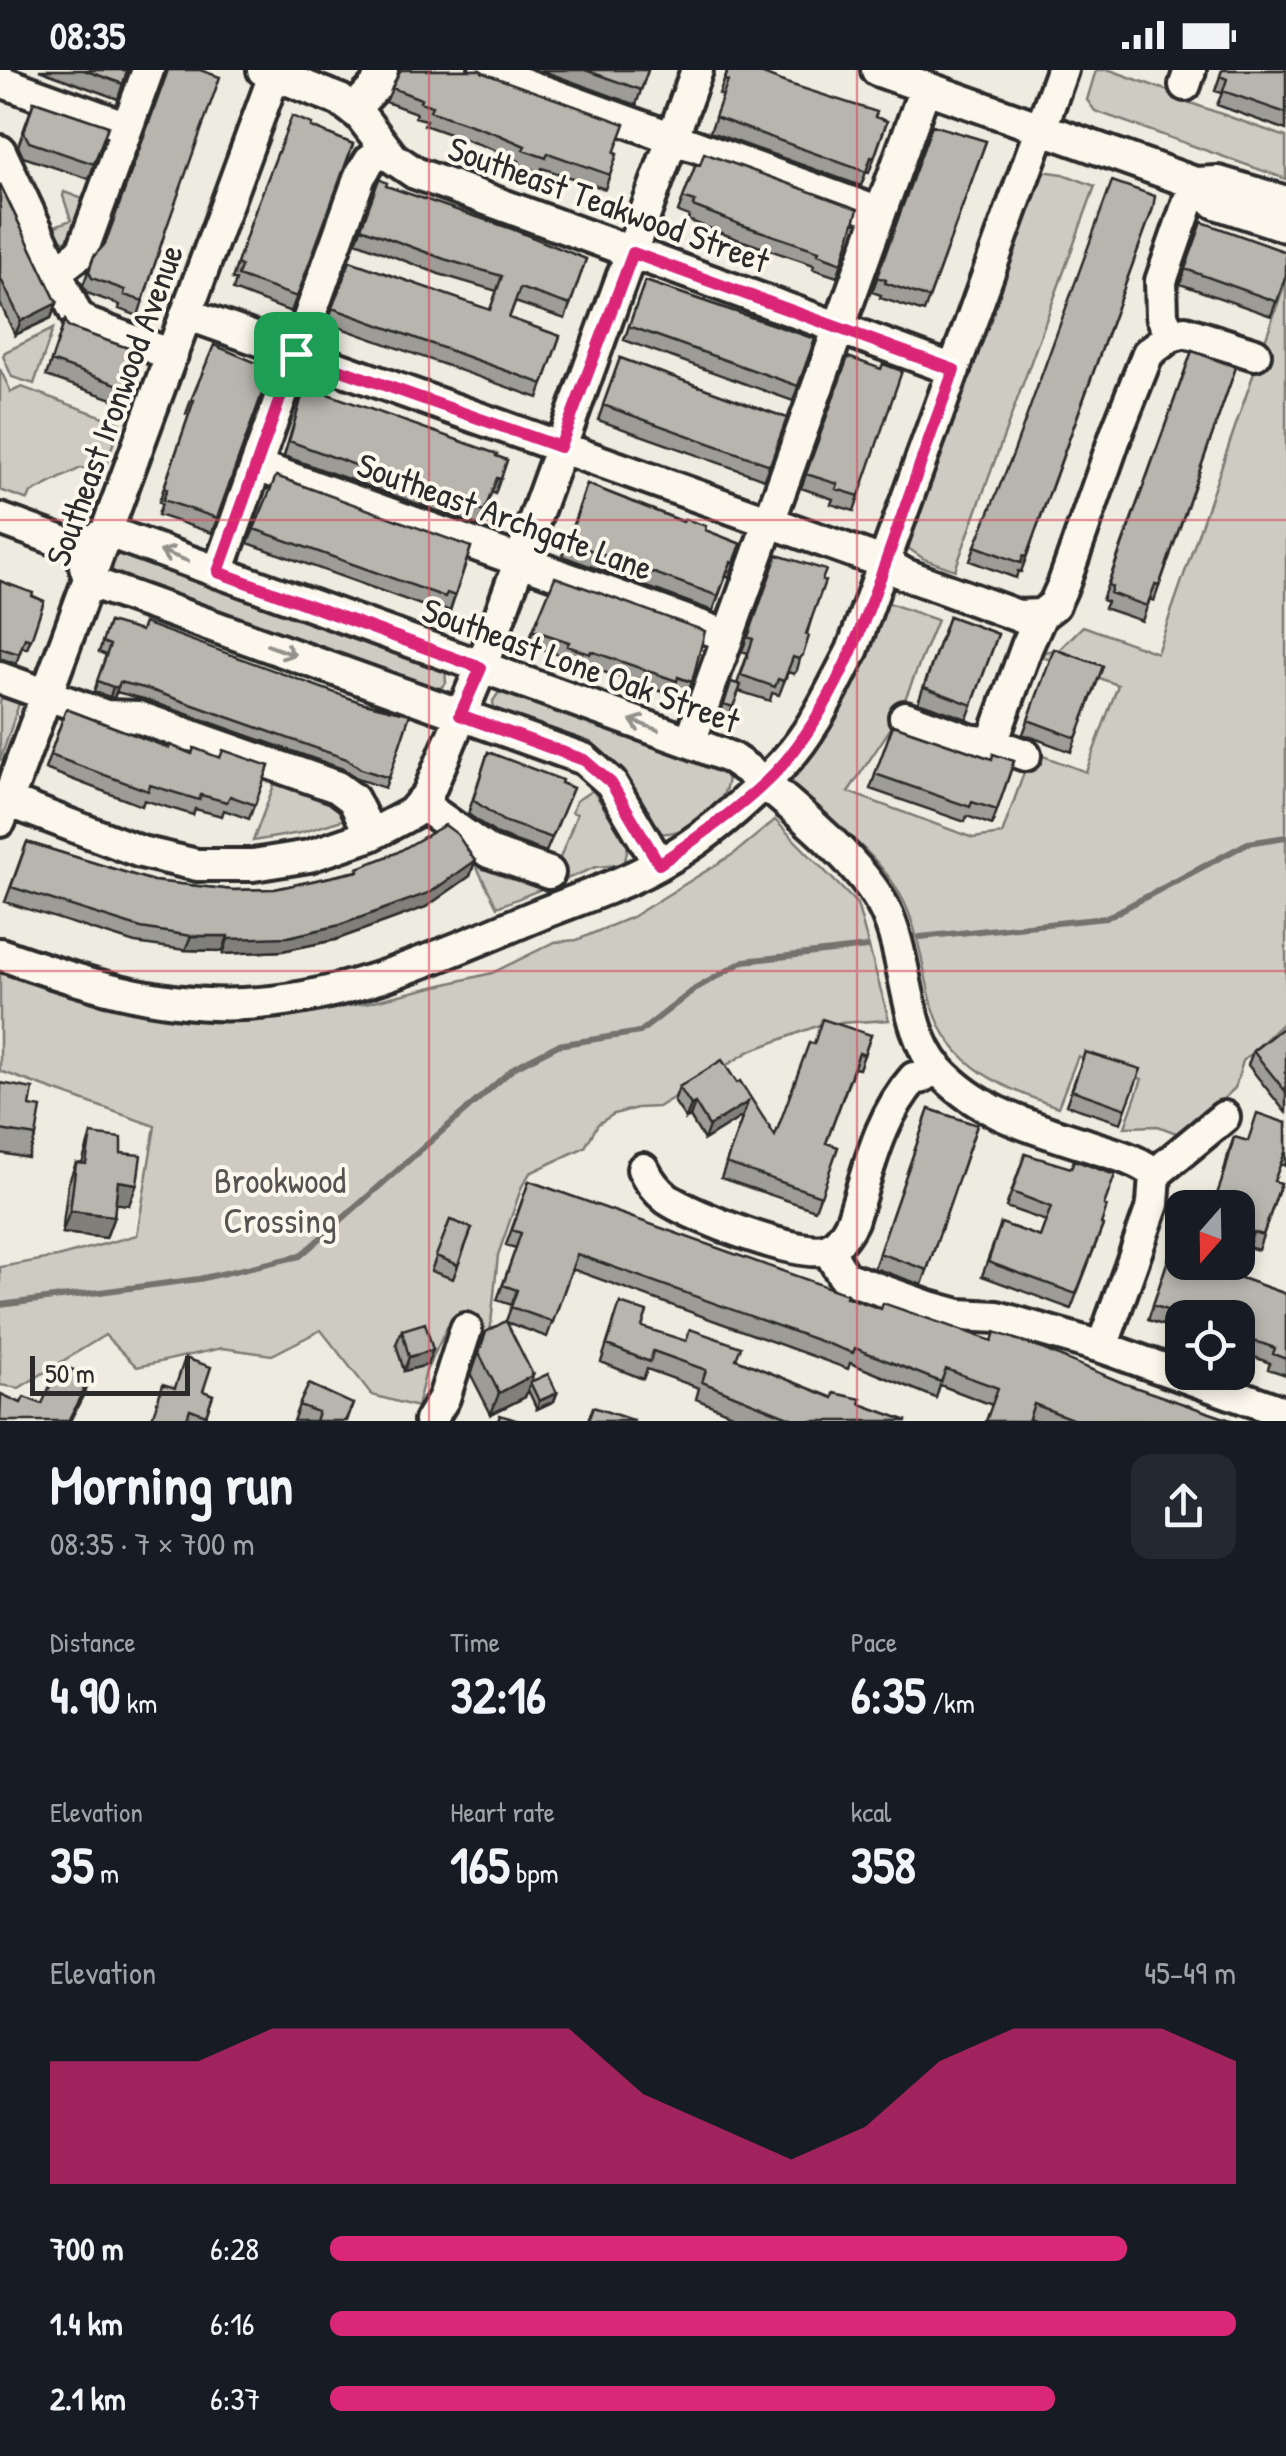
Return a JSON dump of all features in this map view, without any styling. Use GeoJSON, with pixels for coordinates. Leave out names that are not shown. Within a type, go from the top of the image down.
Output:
{"type":"FeatureCollection","features":[{"type":"Feature","properties":{"kind":"street"},"geometry":{"type":"LineString","coordinates":[[57,271],[82,252],[148,70]]}},
{"type":"Feature","properties":{"kind":"street"},"geometry":{"type":"LineString","coordinates":[[354,110],[376,86],[382,70]]}},
{"type":"Feature","properties":{"kind":"street"},"geometry":{"type":"LineString","coordinates":[[485,70],[880,213]]}},
{"type":"Feature","properties":{"kind":"street"},"geometry":{"type":"LineString","coordinates":[[2,807],[141,852],[197,865],[253,865],[309,856],[371,835],[412,813],[437,774],[481,668],[698,70]]}},
{"type":"Feature","properties":{"kind":"street"},"geometry":{"type":"LineString","coordinates":[[877,70],[1195,183],[1218,182],[1286,202]]}},
{"type":"Feature","properties":{"kind":"street"},"geometry":{"type":"LineString","coordinates":[[0,954],[102,988],[177,1002],[244,1004],[321,995],[397,972],[617,885],[659,864],[714,826],[788,758],[852,650],[1062,70]]}},
{"type":"Feature","properties":{"kind":"street","name":"Southeast Teakwood Street"},"geometry":{"type":"LineString","coordinates":[[272,71],[340,100],[354,110],[385,150],[416,173],[954,370]]}},
{"type":"Feature","properties":{"kind":"street","name":"Southeast Ironwood Avenue"},"geometry":{"type":"LineString","coordinates":[[2,807],[90,582],[272,71]]}},
{"type":"Feature","properties":{"kind":"street"},"geometry":{"type":"LineString","coordinates":[[0,81],[127,127]]}},
{"type":"Feature","properties":{"kind":"street"},"geometry":{"type":"LineString","coordinates":[[690,742],[924,88]]}},
{"type":"Feature","properties":{"kind":"street"},"geometry":{"type":"LineString","coordinates":[[218,572],[360,176],[370,160],[385,150]]}},
{"type":"Feature","properties":{"kind":"street"},"geometry":{"type":"LineString","coordinates":[[0,151],[76,314],[88,324],[172,355]]}},
{"type":"Feature","properties":{"kind":"street"},"geometry":{"type":"LineString","coordinates":[[1170,336],[1162,316],[1160,281],[1195,183]]}},
{"type":"Feature","properties":{"kind":"street"},"geometry":{"type":"LineString","coordinates":[[1195,183],[1216,203],[1286,226]]}},
{"type":"Feature","properties":{"kind":"street"},"geometry":{"type":"LineString","coordinates":[[187,314],[885,563],[904,574],[1018,616],[1042,615]]}},
{"type":"Feature","properties":{"kind":"street"},"geometry":{"type":"LineString","coordinates":[[992,743],[1042,615],[1054,604],[1064,582],[1148,353],[1170,336],[1185,332],[1255,354]]}},
{"type":"Feature","properties":{"kind":"street","name":"Southeast Archgate Lane"},"geometry":{"type":"LineString","coordinates":[[257,466],[728,636]]}},
{"type":"Feature","properties":{"kind":"street"},"geometry":{"type":"LineString","coordinates":[[0,519],[79,548],[108,532]]}},
{"type":"Feature","properties":{"kind":"street","name":"Southeast Lone Oak Street"},"geometry":{"type":"LineString","coordinates":[[108,532],[731,758],[857,869],[880,900],[898,948],[919,1035],[936,1067],[966,1096],[1002,1117],[1128,1158],[1155,1174]]}},
{"type":"Feature","properties":{"kind":"street"},"geometry":{"type":"LineString","coordinates":[[79,548],[90,582],[584,760],[611,783],[659,864]]}},
{"type":"Feature","properties":{"kind":"street"},"geometry":{"type":"LineString","coordinates":[[0,678],[106,716],[138,717],[337,788],[353,799],[371,835]]}},
{"type":"Feature","properties":{"kind":"street"},"geometry":{"type":"LineString","coordinates":[[905,717],[1026,755]]}},
{"type":"Feature","properties":{"kind":"street"},"geometry":{"type":"LineString","coordinates":[[420,803],[489,852],[549,874]]}},
{"type":"Feature","properties":{"kind":"street"},"geometry":{"type":"LineString","coordinates":[[812,1250],[846,1234],[885,1121],[898,1096],[914,1078],[936,1067]]}},
{"type":"Feature","properties":{"kind":"street"},"geometry":{"type":"LineString","coordinates":[[1102,1347],[1153,1204],[1155,1174],[1224,1118]]}},
{"type":"Feature","properties":{"kind":"street"},"geometry":{"type":"LineString","coordinates":[[644,1170],[664,1197],[687,1211],[812,1250],[844,1277],[943,1312],[1007,1320],[1102,1347],[1286,1413]]}},
{"type":"Feature","properties":{"kind":"street"},"geometry":{"type":"LineString","coordinates":[[430,1421],[444,1398],[466,1329]]}},
{"type":"Feature","properties":{"kind":"green space"},"geometry":{"type":"Polygon","coordinates":[[[1096,70],[1110,70],[1286,137],[1286,179],[1095,111],[1087,100],[1096,70]]]}},
{"type":"Feature","properties":{"kind":"green space"},"geometry":{"type":"Polygon","coordinates":[[[1042,171],[1095,186],[955,570],[924,559],[905,546],[1036,177],[1042,171]]]}},
{"type":"Feature","properties":{"kind":"green space"},"geometry":{"type":"Polygon","coordinates":[[[64,192],[91,202],[73,242],[56,240],[50,228],[71,220],[64,192]]]}},
{"type":"Feature","properties":{"kind":"green space"},"geometry":{"type":"Polygon","coordinates":[[[1286,280],[1286,1020],[1243,1061],[1235,1088],[1184,1136],[1158,1126],[1125,1127],[1142,1079],[1078,1056],[1058,1107],[1000,1083],[966,1060],[941,1028],[914,929],[896,887],[859,844],[801,794],[791,772],[883,601],[937,620],[897,719],[848,792],[973,838],[1002,834],[1025,770],[1033,766],[1038,754],[1086,772],[1118,685],[1034,654],[1060,649],[1083,626],[1157,653],[1286,280]]]}},
{"type":"Feature","properties":{"kind":"green space"},"geometry":{"type":"Polygon","coordinates":[[[53,329],[34,384],[12,377],[3,356],[5,352],[53,329]]]}},
{"type":"Feature","properties":{"kind":"green space"},"geometry":{"type":"Polygon","coordinates":[[[0,369],[11,392],[22,387],[120,423],[102,477],[81,468],[31,493],[28,500],[0,490],[0,369]]]}},
{"type":"Feature","properties":{"kind":"green space"},"geometry":{"type":"Polygon","coordinates":[[[119,551],[445,666],[446,683],[436,692],[112,574],[113,556],[119,551]]]}},
{"type":"Feature","properties":{"kind":"green space"},"geometry":{"type":"Polygon","coordinates":[[[5,689],[22,695],[0,761],[0,702],[5,689]]]}},
{"type":"Feature","properties":{"kind":"green space"},"geometry":{"type":"Polygon","coordinates":[[[501,689],[726,770],[724,793],[696,822],[671,833],[660,833],[494,711],[493,701],[501,689]]]}},
{"type":"Feature","properties":{"kind":"green space"},"geometry":{"type":"Polygon","coordinates":[[[277,777],[332,797],[352,817],[300,833],[253,841],[277,777]]]}},
{"type":"Feature","properties":{"kind":"green space"},"geometry":{"type":"Polygon","coordinates":[[[593,790],[628,846],[625,861],[596,867],[497,907],[471,856],[550,884],[577,814],[572,812],[576,801],[593,790]]]}},
{"type":"Feature","properties":{"kind":"green space","name":"Brookwood Crossing"},"geometry":{"type":"Polygon","coordinates":[[[775,820],[857,904],[889,1020],[822,1024],[750,1051],[658,1107],[614,1114],[598,1124],[585,1147],[530,1173],[498,1255],[490,1334],[448,1326],[426,1371],[417,1407],[372,1395],[321,1330],[272,1355],[222,1348],[137,1367],[105,1335],[19,1388],[0,1385],[0,1267],[57,1257],[137,1235],[155,1126],[0,1071],[0,969],[96,1004],[190,1020],[297,1016],[370,1002],[492,973],[555,942],[577,940],[632,917],[735,853],[775,820]]]}},
{"type":"Feature","properties":{"kind":"building"},"geometry":{"type":"Polygon","coordinates":[[[84,70],[127,70],[123,84],[84,70]]]}},
{"type":"Feature","properties":{"kind":"building"},"geometry":{"type":"Polygon","coordinates":[[[168,70],[200,70],[220,77],[143,301],[92,278],[89,271],[94,256],[105,244],[168,70]]]}},
{"type":"Feature","properties":{"kind":"building"},"geometry":{"type":"Polygon","coordinates":[[[401,70],[480,70],[625,124],[610,175],[548,153],[546,158],[523,150],[525,146],[497,134],[430,111],[432,106],[420,102],[421,99],[392,88],[401,70]]]}},
{"type":"Feature","properties":{"kind":"building"},"geometry":{"type":"Polygon","coordinates":[[[585,70],[648,70],[641,90],[585,70]]]}},
{"type":"Feature","properties":{"kind":"building"},"geometry":{"type":"Polygon","coordinates":[[[728,70],[753,70],[877,112],[875,117],[887,121],[866,172],[715,117],[728,70]]]}},
{"type":"Feature","properties":{"kind":"building"},"geometry":{"type":"Polygon","coordinates":[[[1222,70],[1286,70],[1286,113],[1223,91],[1227,79],[1220,76],[1222,70]]]}},
{"type":"Feature","properties":{"kind":"building"},"geometry":{"type":"Polygon","coordinates":[[[34,101],[108,126],[94,164],[29,142],[24,132],[34,101]]]}},
{"type":"Feature","properties":{"kind":"building"},"geometry":{"type":"Polygon","coordinates":[[[292,116],[353,144],[297,297],[238,276],[241,266],[237,264],[292,116]]]}},
{"type":"Feature","properties":{"kind":"building"},"geometry":{"type":"Polygon","coordinates":[[[932,125],[986,141],[929,298],[877,277],[932,125]]]}},
{"type":"Feature","properties":{"kind":"building"},"geometry":{"type":"Polygon","coordinates":[[[704,153],[858,209],[842,263],[693,206],[695,202],[683,198],[704,153]]]}},
{"type":"Feature","properties":{"kind":"building"},"geometry":{"type":"Polygon","coordinates":[[[379,179],[386,186],[586,259],[570,305],[520,288],[509,318],[560,336],[543,384],[332,308],[350,261],[490,310],[502,276],[361,228],[379,179]]]}},
{"type":"Feature","properties":{"kind":"building"},"geometry":{"type":"Polygon","coordinates":[[[1112,181],[1155,196],[1153,208],[1021,563],[975,546],[1013,454],[1112,181]]]}},
{"type":"Feature","properties":{"kind":"building"},"geometry":{"type":"Polygon","coordinates":[[[0,184],[57,303],[21,321],[0,277],[0,184]]]}},
{"type":"Feature","properties":{"kind":"building"},"geometry":{"type":"Polygon","coordinates":[[[1202,222],[1286,252],[1286,275],[1277,302],[1185,269],[1202,222]]]}},
{"type":"Feature","properties":{"kind":"building"},"geometry":{"type":"Polygon","coordinates":[[[645,281],[815,339],[798,386],[629,326],[645,281]]]}},
{"type":"Feature","properties":{"kind":"building"},"geometry":{"type":"Polygon","coordinates":[[[65,320],[68,327],[142,353],[130,389],[51,361],[65,320]]]}},
{"type":"Feature","properties":{"kind":"building"},"geometry":{"type":"Polygon","coordinates":[[[214,345],[271,369],[217,518],[163,500],[191,400],[214,345]]]}},
{"type":"Feature","properties":{"kind":"building"},"geometry":{"type":"Polygon","coordinates":[[[1192,351],[1236,367],[1159,586],[1155,585],[1147,606],[1110,593],[1112,587],[1108,585],[1192,351]]]}},
{"type":"Feature","properties":{"kind":"building"},"geometry":{"type":"Polygon","coordinates":[[[848,357],[881,369],[883,364],[902,371],[859,496],[836,489],[838,484],[806,474],[848,357]]]}},
{"type":"Feature","properties":{"kind":"building"},"geometry":{"type":"Polygon","coordinates":[[[620,358],[787,418],[770,465],[603,405],[620,358]]]}},
{"type":"Feature","properties":{"kind":"building"},"geometry":{"type":"Polygon","coordinates":[[[305,386],[507,460],[484,512],[289,441],[305,386]]]}},
{"type":"Feature","properties":{"kind":"building"},"geometry":{"type":"Polygon","coordinates":[[[276,476],[471,547],[455,596],[447,593],[445,597],[254,529],[276,476]]]}},
{"type":"Feature","properties":{"kind":"building"},"geometry":{"type":"Polygon","coordinates":[[[587,484],[683,522],[685,519],[706,526],[705,530],[741,544],[718,596],[568,542],[587,484]]]}},
{"type":"Feature","properties":{"kind":"building"},"geometry":{"type":"Polygon","coordinates":[[[777,555],[826,570],[803,655],[799,659],[793,657],[784,681],[778,679],[775,687],[741,675],[753,639],[748,637],[777,555]]]}},
{"type":"Feature","properties":{"kind":"building"},"geometry":{"type":"Polygon","coordinates":[[[555,577],[705,631],[692,682],[678,677],[677,681],[591,651],[590,654],[533,630],[555,577]]]}},
{"type":"Feature","properties":{"kind":"building"},"geometry":{"type":"Polygon","coordinates":[[[0,581],[44,601],[31,640],[25,638],[19,654],[0,648],[0,581]]]}},
{"type":"Feature","properties":{"kind":"building"},"geometry":{"type":"Polygon","coordinates":[[[949,616],[998,634],[972,705],[924,687],[949,616]]]}},
{"type":"Feature","properties":{"kind":"building"},"geometry":{"type":"Polygon","coordinates":[[[109,622],[141,631],[144,623],[360,702],[410,714],[389,778],[361,769],[347,759],[148,689],[120,682],[113,687],[97,681],[110,645],[102,642],[109,622]]]}},
{"type":"Feature","properties":{"kind":"building"},"geometry":{"type":"Polygon","coordinates":[[[1054,649],[1103,666],[1076,738],[1028,720],[1054,649]]]}},
{"type":"Feature","properties":{"kind":"building"},"geometry":{"type":"Polygon","coordinates":[[[731,682],[741,685],[733,707],[724,704],[731,682]]]}},
{"type":"Feature","properties":{"kind":"building"},"geometry":{"type":"Polygon","coordinates":[[[66,709],[169,748],[170,745],[192,754],[194,748],[220,758],[223,750],[269,766],[255,805],[230,796],[227,802],[201,795],[199,800],[150,785],[148,791],[50,755],[66,709]]]}},
{"type":"Feature","properties":{"kind":"building"},"geometry":{"type":"Polygon","coordinates":[[[893,725],[992,759],[993,754],[1014,761],[997,810],[972,802],[970,807],[875,774],[893,725]]]}},
{"type":"Feature","properties":{"kind":"building"},"geometry":{"type":"Polygon","coordinates":[[[488,752],[562,780],[561,783],[573,788],[552,838],[503,821],[473,800],[488,752]]]}},
{"type":"Feature","properties":{"kind":"building"},"geometry":{"type":"Polygon","coordinates":[[[445,825],[457,834],[475,861],[431,892],[340,925],[288,937],[228,939],[141,928],[11,887],[27,842],[153,881],[233,890],[275,889],[359,871],[358,868],[396,853],[445,825]]]}},
{"type":"Feature","properties":{"kind":"building"},"geometry":{"type":"Polygon","coordinates":[[[822,1019],[871,1035],[864,1055],[859,1053],[826,1143],[838,1147],[821,1196],[726,1163],[748,1102],[709,1126],[679,1087],[722,1060],[775,1136],[809,1043],[814,1044],[822,1019]]]}},
{"type":"Feature","properties":{"kind":"building"},"geometry":{"type":"Polygon","coordinates":[[[1286,1025],[1286,1092],[1253,1051],[1286,1025]]]}},
{"type":"Feature","properties":{"kind":"building"},"geometry":{"type":"Polygon","coordinates":[[[1085,1052],[1141,1069],[1126,1109],[1072,1090],[1085,1052]]]}},
{"type":"Feature","properties":{"kind":"building"},"geometry":{"type":"Polygon","coordinates":[[[1,1083],[33,1089],[30,1106],[41,1108],[36,1136],[0,1130],[1,1083]]]}},
{"type":"Feature","properties":{"kind":"building"},"geometry":{"type":"Polygon","coordinates":[[[929,1109],[977,1125],[927,1270],[879,1253],[929,1109]]]}},
{"type":"Feature","properties":{"kind":"building"},"geometry":{"type":"Polygon","coordinates":[[[1257,1113],[1286,1123],[1286,1150],[1274,1181],[1281,1183],[1263,1235],[1255,1233],[1255,1190],[1218,1190],[1234,1137],[1248,1141],[1257,1113]]]}},
{"type":"Feature","properties":{"kind":"building"},"geometry":{"type":"Polygon","coordinates":[[[91,1134],[121,1138],[121,1153],[141,1155],[137,1184],[118,1181],[114,1216],[70,1211],[76,1163],[86,1164],[91,1134]]]}},
{"type":"Feature","properties":{"kind":"building"},"geometry":{"type":"Polygon","coordinates":[[[1025,1154],[1071,1168],[1074,1160],[1115,1175],[1104,1205],[1107,1206],[1103,1225],[1076,1294],[988,1262],[1001,1223],[1040,1237],[1051,1207],[1012,1192],[1025,1154]]]}},
{"type":"Feature","properties":{"kind":"building"},"geometry":{"type":"Polygon","coordinates":[[[529,1181],[881,1309],[883,1303],[992,1341],[995,1332],[1233,1421],[1077,1421],[1034,1404],[1028,1421],[986,1421],[998,1388],[946,1369],[941,1382],[855,1348],[853,1353],[577,1254],[553,1322],[511,1307],[517,1290],[503,1285],[521,1233],[512,1230],[529,1181]]]}},
{"type":"Feature","properties":{"kind":"building"},"geometry":{"type":"Polygon","coordinates":[[[450,1220],[472,1228],[458,1265],[436,1256],[450,1220]]]}},
{"type":"Feature","properties":{"kind":"building"},"geometry":{"type":"Polygon","coordinates":[[[1165,1269],[1165,1280],[1246,1280],[1286,1294],[1286,1359],[1273,1354],[1275,1348],[1255,1341],[1255,1300],[1165,1300],[1165,1310],[1153,1305],[1165,1269]]]}},
{"type":"Feature","properties":{"kind":"building"},"geometry":{"type":"Polygon","coordinates":[[[620,1303],[647,1312],[642,1327],[686,1341],[690,1329],[741,1347],[736,1359],[833,1398],[834,1393],[861,1399],[860,1404],[907,1421],[798,1421],[702,1382],[706,1370],[653,1351],[650,1362],[607,1345],[620,1303]]]}},
{"type":"Feature","properties":{"kind":"building"},"geometry":{"type":"Polygon","coordinates":[[[506,1321],[533,1375],[499,1393],[479,1353],[486,1332],[506,1321]]]}},
{"type":"Feature","properties":{"kind":"building"},"geometry":{"type":"Polygon","coordinates":[[[425,1323],[433,1350],[409,1357],[402,1330],[425,1323]]]}},
{"type":"Feature","properties":{"kind":"building"},"geometry":{"type":"Polygon","coordinates":[[[185,1358],[211,1367],[203,1391],[213,1395],[206,1415],[190,1409],[186,1421],[151,1421],[163,1384],[175,1388],[185,1358]]]}},
{"type":"Feature","properties":{"kind":"building"},"geometry":{"type":"Polygon","coordinates":[[[71,1369],[90,1377],[68,1421],[0,1421],[1,1394],[21,1403],[24,1397],[42,1404],[57,1370],[69,1375],[71,1369]]]}},
{"type":"Feature","properties":{"kind":"building"},"geometry":{"type":"Polygon","coordinates":[[[548,1374],[557,1393],[539,1401],[530,1382],[548,1374]]]}},
{"type":"Feature","properties":{"kind":"building"},"geometry":{"type":"Polygon","coordinates":[[[309,1384],[353,1404],[345,1421],[315,1421],[318,1412],[299,1405],[309,1384]]]}},
{"type":"Feature","properties":{"kind":"building"},"geometry":{"type":"Polygon","coordinates":[[[593,1407],[635,1421],[588,1421],[593,1407]]]}},
{"type":"Feature","properties":{"kind":"building"},"geometry":{"type":"Polygon","coordinates":[[[500,1415],[519,1421],[498,1421],[500,1415]]]}},
{"type":"Feature","properties":{"kind":"waterway"},"geometry":{"type":"LineString","coordinates":[[920,937],[1106,918],[1248,843],[1286,837]]}},
{"type":"Feature","properties":{"kind":"waterway"},"geometry":{"type":"LineString","coordinates":[[0,1305],[199,1279],[300,1256],[515,1067],[558,1045],[640,1032],[695,989],[744,961],[867,947]]}},
{"type":"Feature","properties":{"kind":"route"},"geometry":{"type":"LineString","coordinates":[[633,253],[954,370],[873,599],[827,698],[788,758],[714,826],[659,864],[611,783],[584,760],[460,715],[481,668],[218,572],[296,354],[560,447],[633,253]]}}]}
